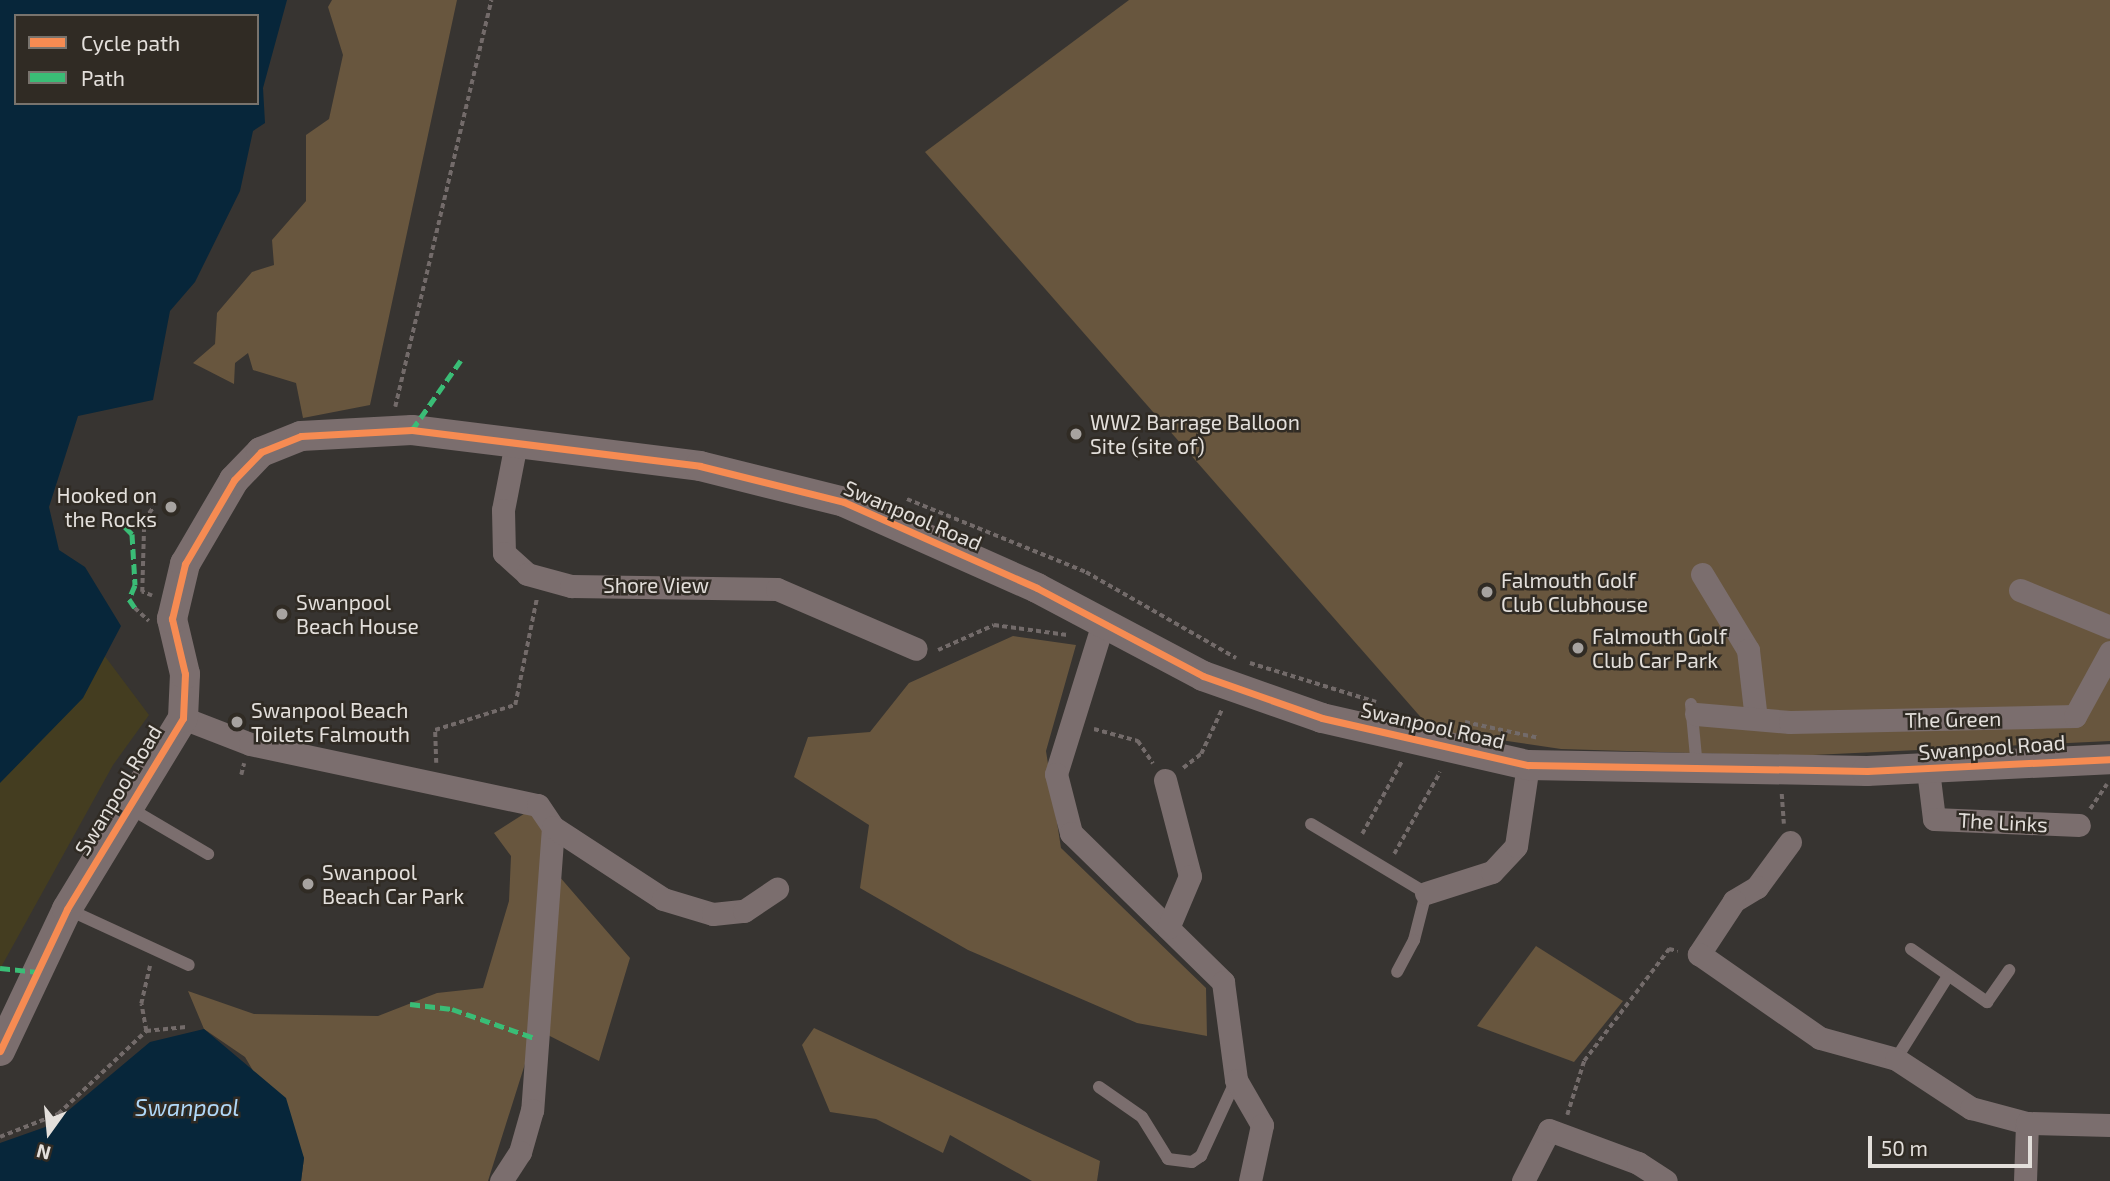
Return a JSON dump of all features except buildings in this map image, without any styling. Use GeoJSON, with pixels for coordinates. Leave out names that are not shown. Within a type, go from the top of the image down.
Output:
{"type":"FeatureCollection","features":[{"type":"Feature","properties":{"kind":"street","name":"Swanpool Road"},"geometry":{"type":"LineString","coordinates":[[0,1051],[67,909],[183,718],[185,674],[172,620],[185,564],[214,510],[261,452],[301,436],[390,428],[516,443],[700,466],[844,502],[1100,632],[1203,676],[1322,718],[1528,765],[1928,770],[2110,759]]}},
{"type":"Feature","properties":{"kind":"street","name":"Shore View"},"geometry":{"type":"LineString","coordinates":[[516,443],[503,510],[504,553],[540,578],[571,586],[778,589],[926,650]]}},
{"type":"Feature","properties":{"kind":"street"},"geometry":{"type":"LineString","coordinates":[[1702,574],[1748,650],[1756,719]]}},
{"type":"Feature","properties":{"kind":"street"},"geometry":{"type":"LineString","coordinates":[[2020,590],[2110,627]]}},
{"type":"Feature","properties":{"kind":"street"},"geometry":{"type":"LineString","coordinates":[[1100,632],[1056,774],[1071,833],[1223,982],[1236,1080],[1262,1125],[1250,1181]]}},
{"type":"Feature","properties":{"kind":"street","name":"The Green"},"geometry":{"type":"LineString","coordinates":[[1693,709],[1756,719],[2075,716],[2110,652]]}},
{"type":"Feature","properties":{"kind":"street"},"geometry":{"type":"LineString","coordinates":[[183,718],[250,744],[538,806],[553,827],[663,899],[713,914],[744,911],[776,890]]}},
{"type":"Feature","properties":{"kind":"street"},"geometry":{"type":"LineString","coordinates":[[1426,893],[1492,872],[1516,846],[1528,765]]}},
{"type":"Feature","properties":{"kind":"street","name":"The Links"},"geometry":{"type":"LineString","coordinates":[[1928,770],[1934,819],[2079,825]]}},
{"type":"Feature","properties":{"kind":"street"},"geometry":{"type":"LineString","coordinates":[[1165,780],[1190,876],[1168,928]]}},
{"type":"Feature","properties":{"kind":"street"},"geometry":{"type":"LineString","coordinates":[[500,1181],[520,1153],[532,1110],[553,827]]}},
{"type":"Feature","properties":{"kind":"street"},"geometry":{"type":"LineString","coordinates":[[1790,842],[1757,887],[1734,901],[1699,954],[1820,1038],[1896,1059],[1971,1108],[2027,1123],[2110,1125]]}},
{"type":"Feature","properties":{"kind":"street"},"geometry":{"type":"LineString","coordinates":[[2025,1181],[2027,1123]]}},
{"type":"Feature","properties":{"kind":"street"},"geometry":{"type":"LineString","coordinates":[[1523,1181],[1549,1130],[1666,1181]]}},
{"type":"Feature","properties":{"kind":"lane"},"geometry":{"type":"LineString","coordinates":[[1693,709],[1697,768]]}},
{"type":"Feature","properties":{"kind":"lane"},"geometry":{"type":"LineString","coordinates":[[128,807],[208,854]]}},
{"type":"Feature","properties":{"kind":"lane"},"geometry":{"type":"LineString","coordinates":[[1311,824],[1426,893],[1414,940],[1396,972]]}},
{"type":"Feature","properties":{"kind":"lane"},"geometry":{"type":"LineString","coordinates":[[67,909],[189,965]]}},
{"type":"Feature","properties":{"kind":"lane"},"geometry":{"type":"LineString","coordinates":[[1911,949],[1987,1002],[2009,970]]}},
{"type":"Feature","properties":{"kind":"lane"},"geometry":{"type":"LineString","coordinates":[[1896,1059],[1948,976]]}},
{"type":"Feature","properties":{"kind":"lane"},"geometry":{"type":"LineString","coordinates":[[1099,1087],[1142,1117],[1158,1150],[1180,1163],[1201,1156],[1236,1080]]}},
{"type":"Feature","properties":{"kind":"path"},"geometry":{"type":"LineString","coordinates":[[398,394],[491,0]]}},
{"type":"Feature","properties":{"kind":"path"},"geometry":{"type":"LineString","coordinates":[[154,506],[144,520],[142,592],[175,605]]}},
{"type":"Feature","properties":{"kind":"path"},"geometry":{"type":"LineString","coordinates":[[119,526],[125,527]]}},
{"type":"Feature","properties":{"kind":"path"},"geometry":{"type":"LineString","coordinates":[[438,785],[435,730],[515,705],[540,578]]}},
{"type":"Feature","properties":{"kind":"path"},"geometry":{"type":"LineString","coordinates":[[926,650],[994,625],[1100,632]]}},
{"type":"Feature","properties":{"kind":"path"},"geometry":{"type":"LineString","coordinates":[[1072,724],[1138,741],[1165,780],[1201,754],[1223,708],[1232,703]]}},
{"type":"Feature","properties":{"kind":"path"},"geometry":{"type":"LineString","coordinates":[[1353,850],[1408,750]]}},
{"type":"Feature","properties":{"kind":"path"},"geometry":{"type":"LineString","coordinates":[[1386,869],[1447,761]]}},
{"type":"Feature","properties":{"kind":"path"},"geometry":{"type":"LineString","coordinates":[[2079,825],[2110,780]]}},
{"type":"Feature","properties":{"kind":"path"},"geometry":{"type":"LineString","coordinates":[[1783,786],[1780,814],[1790,842]]}},
{"type":"Feature","properties":{"kind":"path"},"geometry":{"type":"LineString","coordinates":[[1561,1133],[1584,1061],[1669,949],[1699,954]]}},
{"type":"Feature","properties":{"kind":"path"},"geometry":{"type":"LineString","coordinates":[[146,1031],[141,1004],[150,965]]}},
{"type":"Feature","properties":{"kind":"path"},"geometry":{"type":"LineString","coordinates":[[0,1137],[58,1114],[146,1031],[186,1027]]}},
{"type":"Feature","properties":{"kind":"shaded area"},"geometry":{"type":"Polygon","coordinates":[[[332,0],[457,0],[370,405],[303,418],[296,383],[253,370],[248,353],[235,363],[234,384],[193,363],[215,344],[217,313],[252,272],[274,265],[272,240],[306,201],[306,135],[329,119],[343,55],[328,7],[332,0]]]}},
{"type":"Feature","properties":{"kind":"shaded area"},"geometry":{"type":"Polygon","coordinates":[[[1129,0],[2110,0],[2110,741],[1792,756],[1561,749],[1432,730],[925,152],[1129,0]]]}},
{"type":"Feature","properties":{"kind":"shaded area"},"geometry":{"type":"Polygon","coordinates":[[[1013,636],[1076,645],[1046,751],[1061,848],[1206,988],[1207,1036],[1137,1023],[968,950],[860,888],[869,825],[794,777],[808,737],[870,732],[909,683],[1013,636]]]}},
{"type":"Feature","properties":{"kind":"shaded area"},"geometry":{"type":"Polygon","coordinates":[[[538,805],[552,868],[630,958],[599,1061],[536,1029],[488,1181],[301,1181],[304,1158],[245,1057],[204,1029],[188,991],[254,1014],[378,1016],[437,993],[483,988],[509,901],[511,856],[494,833],[538,805]]]}},
{"type":"Feature","properties":{"kind":"shaded area"},"geometry":{"type":"Polygon","coordinates":[[[1536,946],[1623,1001],[1574,1062],[1477,1026],[1536,946]]]}},
{"type":"Feature","properties":{"kind":"shaded area"},"geometry":{"type":"Polygon","coordinates":[[[814,1028],[1100,1161],[1097,1181],[1032,1181],[950,1135],[943,1153],[876,1119],[830,1112],[802,1045],[814,1028]]]}},
{"type":"Feature","properties":{"kind":"sand"},"geometry":{"type":"Polygon","coordinates":[[[77,619],[149,715],[113,765],[0,969],[0,636],[77,619]]]}},
{"type":"Feature","properties":{"kind":"water"},"geometry":{"type":"Polygon","coordinates":[[[0,0],[287,0],[263,88],[265,123],[253,131],[240,191],[195,282],[170,311],[153,400],[78,416],[49,507],[59,550],[85,567],[121,626],[83,698],[0,783],[0,0]]]}},
{"type":"Feature","properties":{"kind":"water","name":"Swanpool"},"geometry":{"type":"Polygon","coordinates":[[[204,1029],[286,1098],[304,1158],[301,1181],[0,1181],[0,1143],[51,1125],[150,1042],[204,1029]]]}},
{"type":"Feature","properties":{"kind":"marked path"},"geometry":{"type":"LineString","coordinates":[[412,430],[461,360]]}},
{"type":"Feature","properties":{"kind":"marked path"},"geometry":{"type":"LineString","coordinates":[[125,527],[132,534],[135,585],[129,599],[135,608]]}},
{"type":"Feature","properties":{"kind":"marked path"},"geometry":{"type":"LineString","coordinates":[[0,968],[37,972]]}},
{"type":"Feature","properties":{"kind":"marked path"},"geometry":{"type":"LineString","coordinates":[[410,1004],[452,1009],[535,1038]]}},
{"type":"Feature","properties":{"kind":"cycle path"},"geometry":{"type":"LineString","coordinates":[[0,1051],[67,909],[183,718],[185,674],[172,619],[185,564],[234,480],[261,452],[301,436],[412,430],[700,466],[844,502],[1037,588],[1203,676],[1322,718],[1528,765],[1867,771],[2110,759]]}},
{"type":"Feature","properties":{"kind":"place","name":"WW2 Barrage Balloon Site (site of)"},"geometry":{"type":"Point","coordinates":[1076,434]}},
{"type":"Feature","properties":{"kind":"place","name":"Hooked on the Rocks"},"geometry":{"type":"Point","coordinates":[171,507]}},
{"type":"Feature","properties":{"kind":"place","name":"Falmouth Golf Club Clubhouse"},"geometry":{"type":"Point","coordinates":[1487,592]}},
{"type":"Feature","properties":{"kind":"place","name":"Swanpool Beach House"},"geometry":{"type":"Point","coordinates":[282,614]}},
{"type":"Feature","properties":{"kind":"place","name":"Falmouth Golf Club Car Park"},"geometry":{"type":"Point","coordinates":[1578,648]}},
{"type":"Feature","properties":{"kind":"place","name":"Swanpool Beach Toilets Falmouth"},"geometry":{"type":"Point","coordinates":[237,722]}},
{"type":"Feature","properties":{"kind":"place","name":"Swanpool Beach Car Park"},"geometry":{"type":"Point","coordinates":[308,884]}}]}
